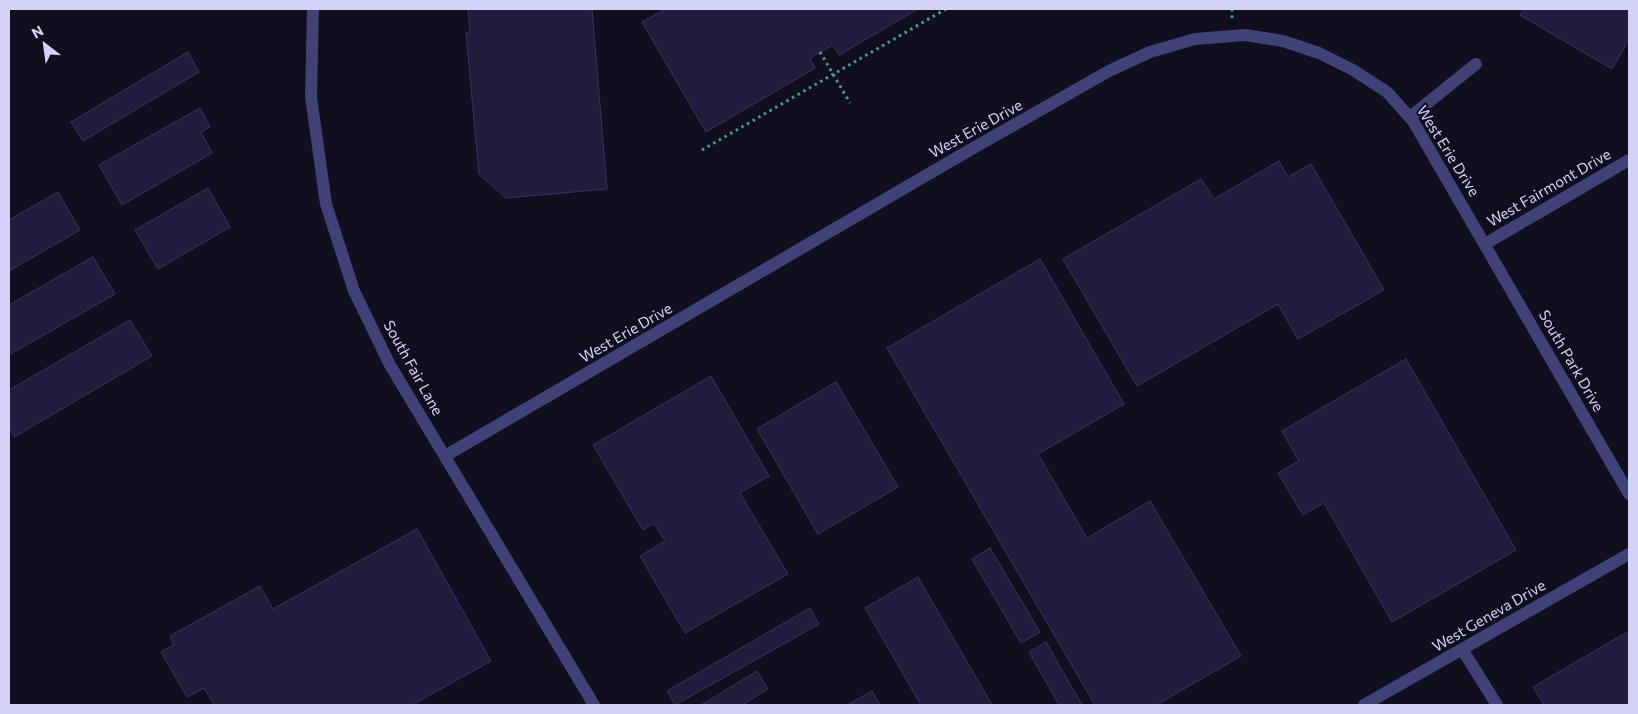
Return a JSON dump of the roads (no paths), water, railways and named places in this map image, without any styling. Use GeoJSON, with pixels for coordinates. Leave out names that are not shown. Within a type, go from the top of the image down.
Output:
{"type":"FeatureCollection","features":[{"type":"Feature","properties":{"kind":"street","name":"South Fair Lane"},"geometry":{"type":"LineString","coordinates":[[312,9],[311,97],[326,204],[354,291],[374,334],[594,705]]}},
{"type":"Feature","properties":{"kind":"street","name":"West Erie Drive"},"geometry":{"type":"LineString","coordinates":[[445,456],[968,151],[1109,72],[1150,52],[1194,39],[1246,35],[1283,41],[1319,52],[1353,70],[1387,92],[1410,118],[1432,150],[1485,244]]}},
{"type":"Feature","properties":{"kind":"street"},"geometry":{"type":"LineString","coordinates":[[1410,118],[1476,64]]}},
{"type":"Feature","properties":{"kind":"street","name":"West Fairmont Drive"},"geometry":{"type":"LineString","coordinates":[[1485,244],[1629,160]]}},
{"type":"Feature","properties":{"kind":"street","name":"South Park Drive"},"geometry":{"type":"LineString","coordinates":[[1485,244],[1629,494]]}},
{"type":"Feature","properties":{"kind":"street","name":"West Geneva Drive"},"geometry":{"type":"LineString","coordinates":[[1364,705],[1629,554]]}},
{"type":"Feature","properties":{"kind":"street"},"geometry":{"type":"LineString","coordinates":[[1462,649],[1497,705]]}}]}
